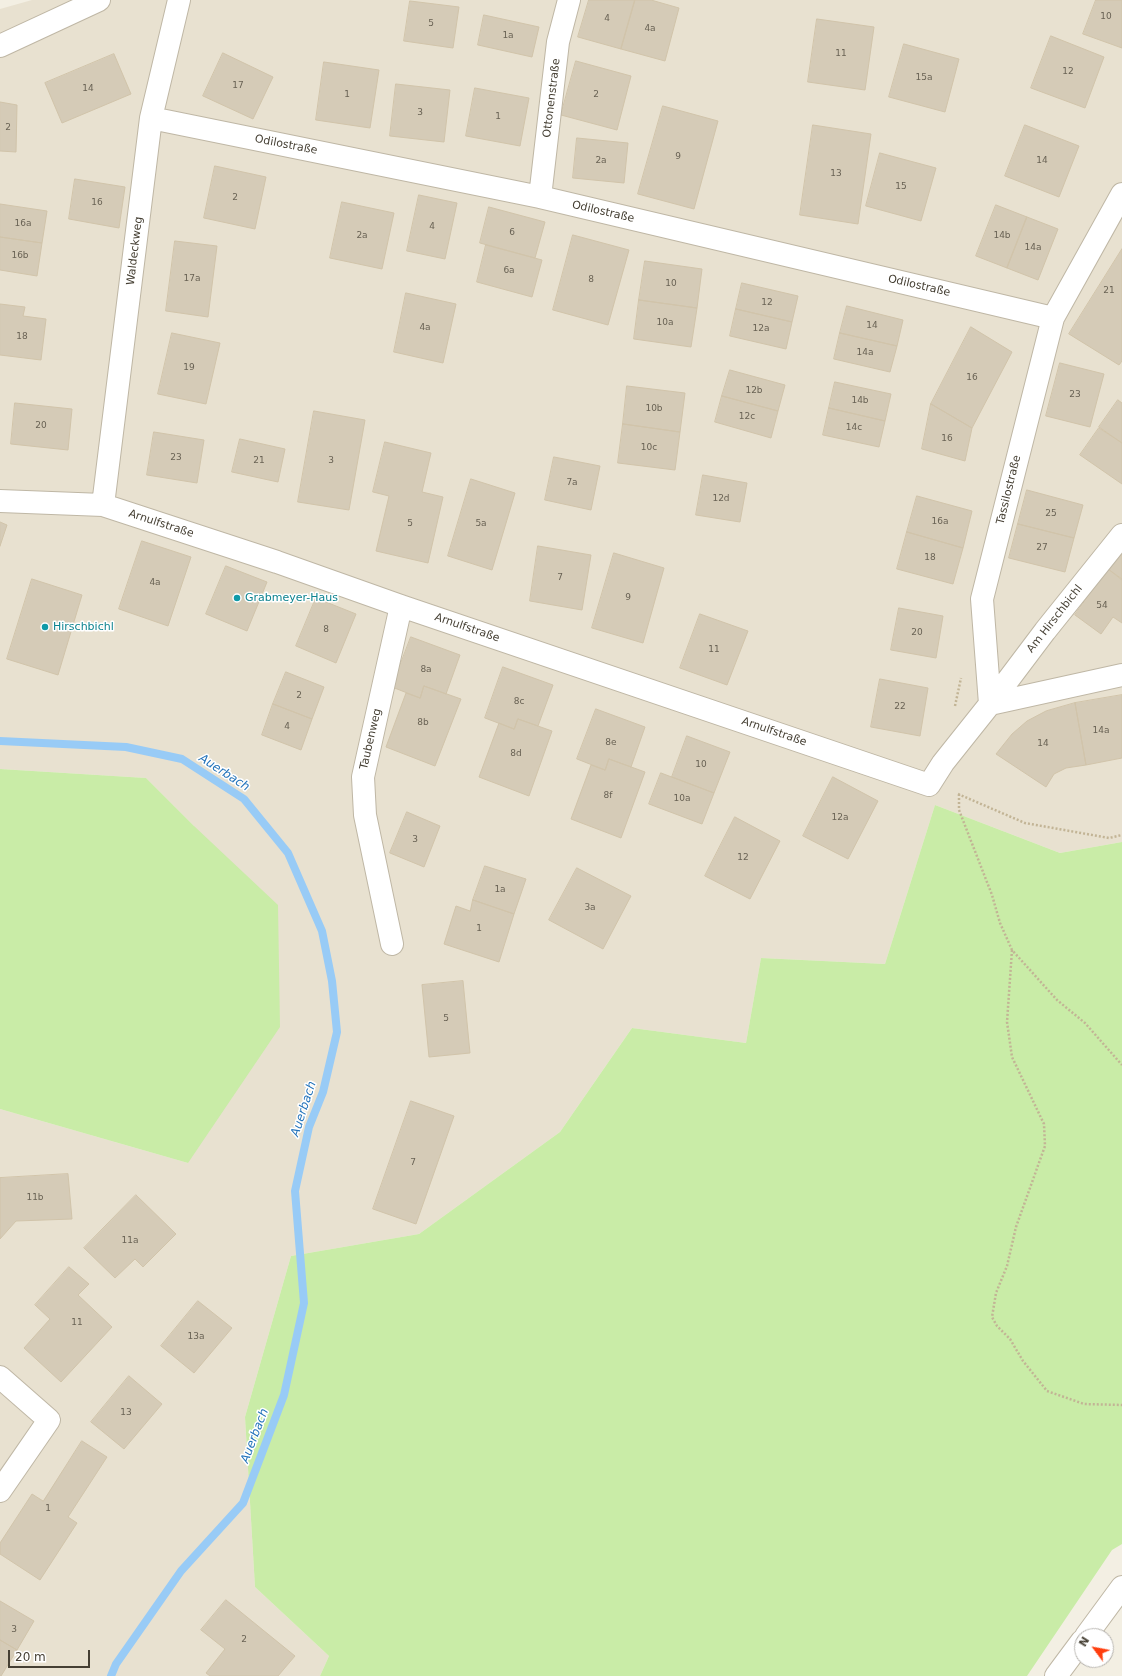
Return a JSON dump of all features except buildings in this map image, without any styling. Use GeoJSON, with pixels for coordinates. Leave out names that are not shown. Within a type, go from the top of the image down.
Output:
{"type":"FeatureCollection","features":[{"type":"Feature","properties":{"kind":"street"},"geometry":{"type":"LineString","coordinates":[[0,46],[99,0]]}},
{"type":"Feature","properties":{"kind":"street","name":"Waldeckweg"},"geometry":{"type":"LineString","coordinates":[[103,505],[151,118],[179,0]]}},
{"type":"Feature","properties":{"kind":"street","name":"Ottonenstraße"},"geometry":{"type":"LineString","coordinates":[[540,197],[558,42],[570,0]]}},
{"type":"Feature","properties":{"kind":"street","name":"Odilostraße"},"geometry":{"type":"LineString","coordinates":[[151,118],[540,197],[1052,318]]}},
{"type":"Feature","properties":{"kind":"street","name":"Tassilostraße"},"geometry":{"type":"LineString","coordinates":[[990,704],[982,599],[1052,318],[1122,194]]}},
{"type":"Feature","properties":{"kind":"street","name":"Arnulfstraße"},"geometry":{"type":"LineString","coordinates":[[0,501],[103,505],[277,562],[401,606],[929,785]]}},
{"type":"Feature","properties":{"kind":"street","name":"Am Hirschbichl"},"geometry":{"type":"LineString","coordinates":[[990,704],[1045,631],[1122,535]]}},
{"type":"Feature","properties":{"kind":"street","name":"Taubenweg"},"geometry":{"type":"LineString","coordinates":[[392,944],[365,815],[363,777],[401,606]]}},
{"type":"Feature","properties":{"kind":"street"},"geometry":{"type":"LineString","coordinates":[[929,785],[943,763],[990,704],[1122,675]]}},
{"type":"Feature","properties":{"kind":"street"},"geometry":{"type":"LineString","coordinates":[[0,1377],[49,1420],[0,1491]]}},
{"type":"Feature","properties":{"kind":"street"},"geometry":{"type":"LineString","coordinates":[[1092,1628],[1122,1588]]}},
{"type":"Feature","properties":{"kind":"street"},"geometry":{"type":"LineString","coordinates":[[1056,1676],[1074,1652]]}},
{"type":"Feature","properties":{"kind":"path"},"geometry":{"type":"LineString","coordinates":[[929,785],[958,794],[1025,823],[1109,838],[1122,835]]}},
{"type":"Feature","properties":{"kind":"path"},"geometry":{"type":"LineString","coordinates":[[958,794],[958,810],[992,895],[1000,923],[1012,950],[1057,1000],[1085,1024],[1122,1065]]}},
{"type":"Feature","properties":{"kind":"path"},"geometry":{"type":"LineString","coordinates":[[1012,950],[1007,1022],[1012,1057],[1044,1124],[1045,1146],[1016,1227],[1007,1266],[996,1294],[992,1317],[997,1326],[1010,1339],[1023,1361],[1047,1391],[1084,1404],[1122,1405]]}},
{"type":"Feature","properties":{"kind":"shaded area"},"geometry":{"type":"Polygon","coordinates":[[[32,0],[1122,0],[1122,842],[1060,853],[935,805],[885,964],[761,958],[746,1043],[632,1028],[560,1132],[419,1234],[291,1256],[245,1417],[255,1587],[329,1656],[320,1676],[0,1676],[0,1109],[188,1163],[194,826],[146,778],[0,769],[0,9],[32,0]]]}},
{"type":"Feature","properties":{"kind":"green space"},"geometry":{"type":"Polygon","coordinates":[[[0,769],[146,778],[194,826],[278,905],[280,1027],[188,1163],[0,1109],[0,769]]]}},
{"type":"Feature","properties":{"kind":"green space"},"geometry":{"type":"Polygon","coordinates":[[[935,805],[1060,853],[1122,842],[1122,1544],[1112,1550],[1027,1676],[320,1676],[329,1656],[255,1587],[245,1417],[291,1256],[419,1234],[560,1132],[632,1028],[746,1043],[761,958],[885,964],[935,805]]]}},
{"type":"Feature","properties":{"kind":"waterway","name":"Auerbach"},"geometry":{"type":"LineString","coordinates":[[0,741],[126,747],[182,759],[244,799],[288,853],[322,931],[332,981],[337,1032],[323,1092],[309,1127],[295,1191],[304,1303],[284,1395],[243,1503],[181,1571],[116,1664],[111,1676]]}},
{"type":"Feature","properties":{"kind":"place","name":"Grabmeyer-Haus"},"geometry":{"type":"Point","coordinates":[237,598]}},
{"type":"Feature","properties":{"kind":"place","name":"Hirschbichl"},"geometry":{"type":"Point","coordinates":[45,627]}}]}
